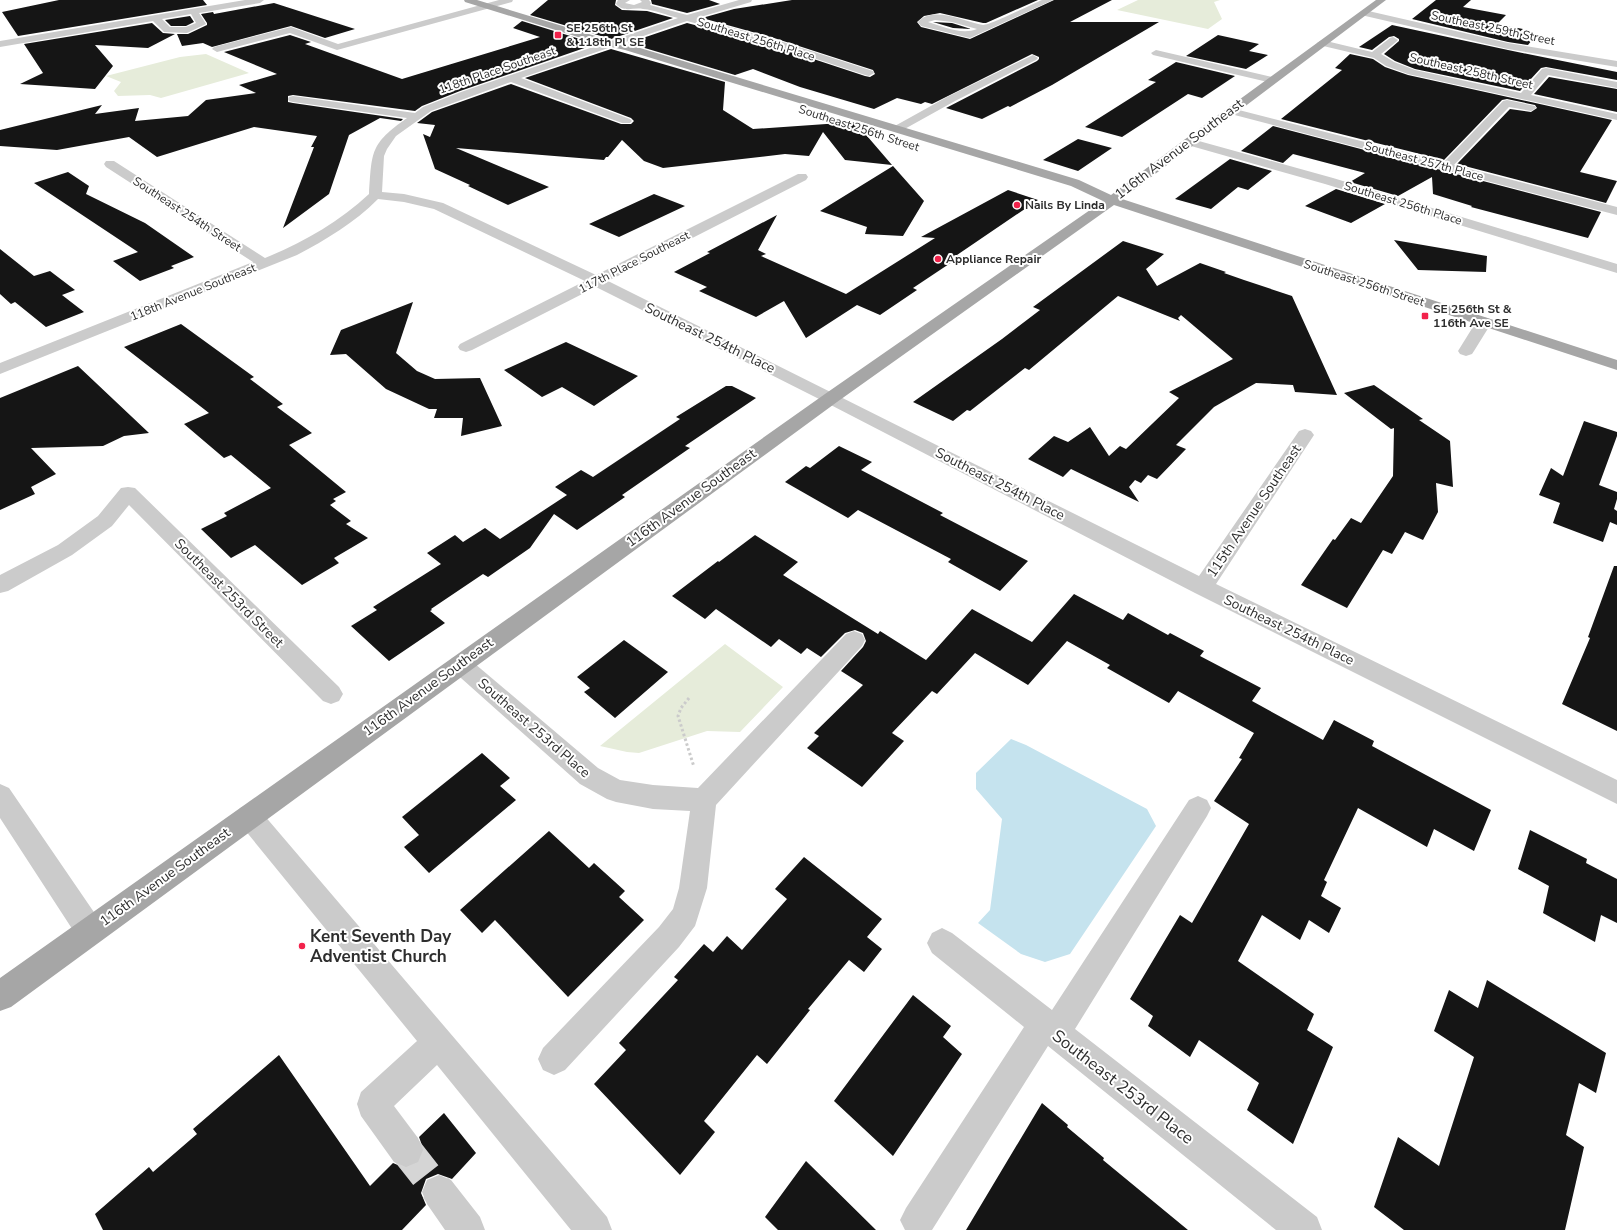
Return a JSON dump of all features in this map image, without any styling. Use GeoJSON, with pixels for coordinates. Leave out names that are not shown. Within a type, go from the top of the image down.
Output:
{"type":"FeatureCollection","features":[{"type":"Feature","properties":{"kind":"main road","name":"Southeast 256th Street"},"geometry":{"type":"LineString","coordinates":[[468,0],[610,44],[627,47],[1076,183],[1112,200],[1617,365]]}},
{"type":"Feature","properties":{"kind":"main road","name":"116th Avenue Southeast"},"geometry":{"type":"LineString","coordinates":[[0,996],[831,398],[1112,200],[1188,142],[1382,0]]}},
{"type":"Feature","properties":{"kind":"main road","name":"Southeast 256th Street"},"geometry":{"type":"LineString","coordinates":[[610,44],[618,51],[1004,174]]}},
{"type":"Feature","properties":{"kind":"main road","name":"Southeast 256th Street"},"geometry":{"type":"LineString","coordinates":[[1070,194],[1112,200]]}},
{"type":"Feature","properties":{"kind":"street"},"geometry":{"type":"LineString","coordinates":[[0,44],[260,0]]}},
{"type":"Feature","properties":{"kind":"street"},"geometry":{"type":"LineString","coordinates":[[217,49],[291,30],[337,47],[508,0]]}},
{"type":"Feature","properties":{"kind":"street","name":"Southeast 256th Place"},"geometry":{"type":"LineString","coordinates":[[626,0],[620,4],[629,7],[644,3],[687,18],[771,41],[869,73]]}},
{"type":"Feature","properties":{"kind":"street","name":"118th Place Southeast"},"geometry":{"type":"LineString","coordinates":[[375,195],[378,156],[381,148],[392,134],[416,116],[442,102],[687,18],[748,0]]}},
{"type":"Feature","properties":{"kind":"street"},"geometry":{"type":"LineString","coordinates":[[985,28],[943,18],[927,19],[923,22],[970,35],[1049,0]]}},
{"type":"Feature","properties":{"kind":"street"},"geometry":{"type":"LineString","coordinates":[[155,17],[167,30],[184,30],[195,28],[201,24],[193,11]]}},
{"type":"Feature","properties":{"kind":"street","name":"Southeast 259th Street"},"geometry":{"type":"LineString","coordinates":[[1364,13],[1508,46],[1617,64]]}},
{"type":"Feature","properties":{"kind":"street"},"geometry":{"type":"LineString","coordinates":[[1374,55],[1393,40]]}},
{"type":"Feature","properties":{"kind":"street","name":"Southeast 258th Street"},"geometry":{"type":"LineString","coordinates":[[1322,43],[1374,55],[1401,69],[1412,72],[1617,117]]}},
{"type":"Feature","properties":{"kind":"street"},"geometry":{"type":"LineString","coordinates":[[1156,53],[1272,80]]}},
{"type":"Feature","properties":{"kind":"street"},"geometry":{"type":"LineString","coordinates":[[897,130],[951,99],[1033,58]]}},
{"type":"Feature","properties":{"kind":"street"},"geometry":{"type":"LineString","coordinates":[[1524,96],[1546,71],[1617,85]]}},
{"type":"Feature","properties":{"kind":"street"},"geometry":{"type":"LineString","coordinates":[[510,78],[626,121]]}},
{"type":"Feature","properties":{"kind":"street"},"geometry":{"type":"LineString","coordinates":[[293,99],[416,116]]}},
{"type":"Feature","properties":{"kind":"street"},"geometry":{"type":"LineString","coordinates":[[1446,167],[1507,103],[1617,127]]}},
{"type":"Feature","properties":{"kind":"street","name":"Southeast 257th Place"},"geometry":{"type":"LineString","coordinates":[[1230,111],[1617,211]]}},
{"type":"Feature","properties":{"kind":"street","name":"Southeast 256th Place"},"geometry":{"type":"LineString","coordinates":[[1188,142],[1329,181],[1617,269]]}},
{"type":"Feature","properties":{"kind":"street","name":"Southeast 254th Street"},"geometry":{"type":"LineString","coordinates":[[110,164],[264,263]]}},
{"type":"Feature","properties":{"kind":"street","name":"117th Place Southeast"},"geometry":{"type":"LineString","coordinates":[[466,347],[802,177]]}},
{"type":"Feature","properties":{"kind":"street","name":"118th Avenue Southeast"},"geometry":{"type":"LineString","coordinates":[[1,367],[264,263],[298,248],[332,230],[357,213],[375,195]]}},
{"type":"Feature","properties":{"kind":"street","name":"Southeast 254th Place"},"geometry":{"type":"LineString","coordinates":[[375,195],[404,198],[438,206],[596,281],[831,398],[1203,588],[1617,794]]}},
{"type":"Feature","properties":{"kind":"street"},"geometry":{"type":"LineString","coordinates":[[1466,351],[1484,322]]}},
{"type":"Feature","properties":{"kind":"street","name":"115th Avenue Southeast"},"geometry":{"type":"LineString","coordinates":[[1203,588],[1305,435]]}},
{"type":"Feature","properties":{"kind":"street","name":"Southeast 253rd Street"},"geometry":{"type":"LineString","coordinates":[[0,585],[65,550],[105,521],[128,493],[331,694]]}},
{"type":"Feature","properties":{"kind":"street"},"geometry":{"type":"LineString","coordinates":[[554,1059],[669,937],[685,916],[693,888],[704,800],[854,640]]}},
{"type":"Feature","properties":{"kind":"street","name":"Southeast 253rd Place"},"geometry":{"type":"LineString","coordinates":[[460,664],[589,776],[616,791],[653,797],[704,800]]}},
{"type":"Feature","properties":{"kind":"street"},"geometry":{"type":"LineString","coordinates":[[0,796],[90,931]]}},
{"type":"Feature","properties":{"kind":"street"},"geometry":{"type":"LineString","coordinates":[[918,1220],[1050,1028],[1198,808]]}},
{"type":"Feature","properties":{"kind":"street"},"geometry":{"type":"LineString","coordinates":[[249,816],[594,1230]]}},
{"type":"Feature","properties":{"kind":"street","name":"Southeast 253rd Place"},"geometry":{"type":"LineString","coordinates":[[942,943],[1304,1230]]}},
{"type":"Feature","properties":{"kind":"street"},"geometry":{"type":"LineString","coordinates":[[406,1150],[373,1104],[438,1042]]}},
{"type":"Feature","properties":{"kind":"street"},"geometry":{"type":"LineString","coordinates":[[439,1192],[468,1230]]}},
{"type":"Feature","properties":{"kind":"path"},"geometry":{"type":"LineString","coordinates":[[689,698],[681,708],[678,716],[704,800]]}},
{"type":"Feature","properties":{"kind":"green space"},"geometry":{"type":"Polygon","coordinates":[[[1138,0],[1220,0],[1214,2],[1222,19],[1208,29],[1117,10],[1138,0]]]}},
{"type":"Feature","properties":{"kind":"green space"},"geometry":{"type":"Polygon","coordinates":[[[206,54],[249,73],[161,98],[150,95],[118,96],[114,91],[121,82],[106,76],[180,57],[206,54]]]}},
{"type":"Feature","properties":{"kind":"green space"},"geometry":{"type":"Polygon","coordinates":[[[725,644],[783,687],[740,732],[707,731],[639,753],[600,746],[725,644]]]}},
{"type":"Feature","properties":{"kind":"water"},"geometry":{"type":"Polygon","coordinates":[[[1011,739],[1026,745],[1147,809],[1156,826],[1070,954],[1045,962],[1021,954],[978,923],[990,910],[1002,819],[976,789],[976,773],[1011,739]]]}},
{"type":"Feature","properties":{"kind":"building"},"geometry":{"type":"Polygon","coordinates":[[[59,0],[203,0],[207,5],[18,36],[2,12],[59,0]]]}},
{"type":"Feature","properties":{"kind":"building"},"geometry":{"type":"Polygon","coordinates":[[[548,0],[616,0],[615,5],[622,10],[647,11],[673,18],[611,39],[530,15],[548,0]]]}},
{"type":"Feature","properties":{"kind":"building"},"geometry":{"type":"Polygon","coordinates":[[[651,0],[709,0],[720,4],[687,13],[652,4],[651,0]]]}},
{"type":"Feature","properties":{"kind":"building"},"geometry":{"type":"Polygon","coordinates":[[[792,0],[1038,0],[986,23],[940,13],[924,16],[917,22],[921,27],[970,39],[1054,0],[1112,0],[1070,22],[1159,22],[1052,85],[1010,107],[1008,106],[982,119],[946,108],[1037,61],[1039,57],[1032,54],[932,104],[925,102],[921,104],[897,98],[874,109],[800,87],[753,69],[735,75],[628,43],[687,23],[768,44],[865,76],[870,77],[875,74],[873,70],[774,38],[702,18],[734,9],[792,0]]]}},
{"type":"Feature","properties":{"kind":"building"},"geometry":{"type":"Polygon","coordinates":[[[1436,0],[1471,0],[1463,7],[1506,15],[1497,24],[1523,29],[1518,33],[1528,35],[1524,39],[1532,40],[1528,45],[1508,42],[1412,19],[1436,0]]]}},
{"type":"Feature","properties":{"kind":"building"},"geometry":{"type":"Polygon","coordinates":[[[274,3],[355,29],[325,38],[291,26],[212,47],[203,43],[182,46],[177,34],[188,34],[207,25],[201,14],[213,12],[214,14],[274,3]]]}},
{"type":"Feature","properties":{"kind":"building"},"geometry":{"type":"Polygon","coordinates":[[[190,16],[194,22],[186,26],[171,26],[165,20],[190,16]]]}},
{"type":"Feature","properties":{"kind":"building"},"geometry":{"type":"Polygon","coordinates":[[[522,21],[596,44],[460,91],[422,106],[415,111],[293,95],[288,96],[288,102],[293,103],[403,119],[401,121],[380,118],[349,135],[329,194],[283,228],[314,147],[311,147],[317,136],[254,127],[157,157],[129,137],[57,150],[0,146],[0,130],[102,105],[95,114],[139,108],[135,121],[188,116],[206,100],[256,93],[239,85],[277,74],[224,52],[290,35],[311,42],[305,44],[402,79],[540,37],[513,28],[522,21]]]}},
{"type":"Feature","properties":{"kind":"building"},"geometry":{"type":"Polygon","coordinates":[[[933,22],[952,23],[971,29],[953,28],[933,22]]]}},
{"type":"Feature","properties":{"kind":"building"},"geometry":{"type":"Polygon","coordinates":[[[152,23],[163,33],[175,34],[148,48],[95,45],[113,66],[95,89],[20,84],[43,73],[24,44],[152,23]]]}},
{"type":"Feature","properties":{"kind":"building"},"geometry":{"type":"Polygon","coordinates":[[[1392,25],[1617,72],[1617,80],[1546,67],[1541,68],[1520,91],[1415,69],[1395,61],[1384,54],[1399,41],[1399,39],[1394,36],[1389,37],[1372,50],[1359,47],[1392,25]]]}},
{"type":"Feature","properties":{"kind":"building"},"geometry":{"type":"Polygon","coordinates":[[[1218,35],[1259,44],[1249,51],[1268,55],[1246,69],[1186,56],[1218,35]]]}},
{"type":"Feature","properties":{"kind":"building"},"geometry":{"type":"Polygon","coordinates":[[[611,49],[725,82],[723,110],[753,129],[855,122],[892,165],[845,160],[823,132],[809,156],[785,154],[663,168],[644,161],[622,140],[604,160],[456,148],[549,187],[508,205],[435,169],[423,134],[430,137],[435,125],[417,123],[432,112],[511,84],[621,124],[631,124],[634,121],[631,118],[525,78],[611,49]]]}},
{"type":"Feature","properties":{"kind":"building"},"geometry":{"type":"Polygon","coordinates":[[[1350,54],[1373,59],[1385,67],[1408,75],[1612,120],[1580,172],[1617,181],[1606,203],[1457,164],[1510,109],[1531,112],[1537,108],[1535,105],[1507,99],[1502,100],[1444,160],[1281,119],[1342,70],[1335,68],[1350,54]]]}},
{"type":"Feature","properties":{"kind":"building"},"geometry":{"type":"Polygon","coordinates":[[[1176,62],[1235,76],[1202,98],[1188,94],[1122,137],[1085,127],[1156,82],[1148,80],[1176,62]]]}},
{"type":"Feature","properties":{"kind":"building"},"geometry":{"type":"Polygon","coordinates":[[[1549,77],[1617,89],[1617,112],[1534,94],[1549,77]]]}},
{"type":"Feature","properties":{"kind":"building"},"geometry":{"type":"Polygon","coordinates":[[[1273,126],[1601,212],[1588,238],[1471,207],[1472,206],[1433,194],[1432,177],[1398,196],[1350,182],[1365,173],[1293,154],[1283,163],[1241,151],[1273,126]]]}},
{"type":"Feature","properties":{"kind":"building"},"geometry":{"type":"Polygon","coordinates":[[[1078,139],[1112,148],[1078,171],[1043,160],[1078,139]]]}},
{"type":"Feature","properties":{"kind":"building"},"geometry":{"type":"Polygon","coordinates":[[[1230,159],[1272,171],[1248,190],[1238,187],[1211,209],[1175,199],[1230,159]]]}},
{"type":"Feature","properties":{"kind":"building"},"geometry":{"type":"Polygon","coordinates":[[[893,166],[924,201],[903,236],[865,234],[867,227],[820,211],[893,166]]]}},
{"type":"Feature","properties":{"kind":"building"},"geometry":{"type":"Polygon","coordinates":[[[68,172],[89,186],[86,194],[145,223],[194,257],[171,266],[174,268],[140,281],[113,261],[138,252],[34,183],[68,172]]]}},
{"type":"Feature","properties":{"kind":"building"},"geometry":{"type":"Polygon","coordinates":[[[1336,189],[1385,204],[1351,223],[1305,206],[1336,189]]]}},
{"type":"Feature","properties":{"kind":"building"},"geometry":{"type":"Polygon","coordinates":[[[1008,190],[1038,200],[957,255],[961,256],[913,288],[917,290],[880,315],[857,305],[806,338],[784,301],[756,317],[699,291],[707,287],[674,272],[710,253],[707,252],[777,215],[758,250],[766,254],[761,256],[846,294],[935,238],[921,237],[1008,190]]]}},
{"type":"Feature","properties":{"kind":"building"},"geometry":{"type":"Polygon","coordinates":[[[654,194],[685,206],[619,237],[589,224],[654,194]]]}},
{"type":"Feature","properties":{"kind":"building"},"geometry":{"type":"Polygon","coordinates":[[[1394,240],[1487,256],[1486,272],[1418,270],[1394,240]]]}},
{"type":"Feature","properties":{"kind":"building"},"geometry":{"type":"Polygon","coordinates":[[[1123,241],[1164,254],[1146,269],[1157,286],[1200,263],[1226,272],[1224,273],[1292,296],[1337,395],[1295,392],[1293,385],[1256,383],[1214,407],[1176,445],[1186,449],[1157,479],[1148,475],[1141,483],[1135,480],[1129,487],[1139,502],[1071,469],[1063,477],[1028,459],[1054,436],[1068,442],[1090,427],[1109,456],[1120,446],[1126,449],[1179,398],[1169,392],[1233,359],[1181,315],[1178,318],[1180,321],[1118,296],[1029,370],[1025,368],[970,411],[967,410],[953,421],[913,402],[1040,310],[1033,307],[1123,241]]]}},
{"type":"Feature","properties":{"kind":"building"},"geometry":{"type":"Polygon","coordinates":[[[0,249],[34,276],[50,271],[75,290],[62,295],[84,312],[46,327],[15,302],[11,304],[0,294],[0,249]]]}},
{"type":"Feature","properties":{"kind":"building"},"geometry":{"type":"Polygon","coordinates":[[[413,302],[396,353],[417,371],[435,379],[480,378],[502,426],[461,436],[463,418],[434,418],[437,409],[429,409],[386,389],[346,354],[330,355],[341,330],[413,302]]]}},
{"type":"Feature","properties":{"kind":"building"},"geometry":{"type":"Polygon","coordinates":[[[181,324],[254,377],[250,379],[283,404],[277,407],[312,433],[289,445],[346,492],[333,499],[336,501],[330,505],[351,521],[346,524],[368,538],[334,558],[339,563],[302,585],[255,545],[231,558],[201,529],[227,516],[224,513],[271,488],[231,455],[224,458],[184,424],[209,413],[124,347],[181,324]]]}},
{"type":"Feature","properties":{"kind":"building"},"geometry":{"type":"Polygon","coordinates":[[[566,342],[638,376],[594,406],[562,387],[542,397],[504,370],[566,342]]]}},
{"type":"Feature","properties":{"kind":"building"},"geometry":{"type":"Polygon","coordinates":[[[78,366],[149,433],[124,436],[103,446],[31,448],[56,474],[31,487],[35,494],[0,510],[0,398],[78,366]]]}},
{"type":"Feature","properties":{"kind":"building"},"geometry":{"type":"Polygon","coordinates":[[[1374,385],[1423,419],[1419,420],[1450,441],[1453,487],[1436,483],[1438,512],[1423,540],[1405,532],[1392,554],[1383,550],[1347,608],[1301,585],[1333,539],[1335,540],[1351,518],[1361,523],[1393,476],[1394,428],[1391,429],[1344,393],[1374,385]]]}},
{"type":"Feature","properties":{"kind":"building"},"geometry":{"type":"Polygon","coordinates":[[[726,386],[732,386],[756,398],[685,446],[690,448],[622,495],[625,497],[577,530],[554,514],[530,548],[488,577],[483,574],[431,609],[432,610],[430,611],[445,623],[389,661],[351,626],[377,610],[373,607],[441,564],[427,553],[455,535],[463,542],[485,528],[500,539],[567,495],[555,487],[581,470],[593,477],[680,419],[676,417],[726,386]]]}},
{"type":"Feature","properties":{"kind":"building"},"geometry":{"type":"Polygon","coordinates":[[[1584,421],[1617,432],[1617,436],[1599,485],[1617,492],[1617,499],[1614,509],[1617,511],[1617,525],[1610,522],[1603,542],[1553,523],[1560,503],[1539,495],[1551,468],[1563,476],[1584,421]]]}},
{"type":"Feature","properties":{"kind":"building"},"geometry":{"type":"Polygon","coordinates":[[[839,446],[872,462],[861,470],[943,513],[940,515],[1028,561],[1000,591],[948,562],[951,559],[858,510],[848,518],[785,482],[806,466],[810,468],[839,446]]]}},
{"type":"Feature","properties":{"kind":"building"},"geometry":{"type":"Polygon","coordinates":[[[755,535],[798,562],[783,575],[878,634],[880,631],[926,660],[972,609],[1032,642],[1074,594],[1123,620],[1128,613],[1168,635],[1170,633],[1204,651],[1200,656],[1261,688],[1252,701],[1323,740],[1334,720],[1374,741],[1372,746],[1491,810],[1474,851],[1434,829],[1427,847],[1358,808],[1324,880],[1327,882],[1321,896],[1341,908],[1329,933],[1309,920],[1300,940],[1262,915],[1238,961],[1314,1014],[1307,1030],[1333,1047],[1293,1144],[1247,1110],[1259,1083],[1199,1040],[1190,1057],[1148,1026],[1153,1016],[1130,999],[1180,915],[1192,923],[1249,824],[1214,801],[1242,759],[1239,758],[1254,733],[1178,691],[1169,703],[1107,668],[1110,665],[1067,641],[1028,685],[975,653],[937,694],[932,691],[892,733],[904,741],[862,787],[807,748],[819,736],[814,733],[863,685],[841,671],[863,647],[866,641],[863,633],[855,630],[845,633],[821,657],[807,648],[801,654],[779,639],[771,647],[716,609],[705,619],[672,596],[755,535]]]}},
{"type":"Feature","properties":{"kind":"building"},"geometry":{"type":"Polygon","coordinates":[[[1614,566],[1617,566],[1617,731],[1562,704],[1590,638],[1588,637],[1614,566]]]}},
{"type":"Feature","properties":{"kind":"building"},"geometry":{"type":"Polygon","coordinates":[[[624,640],[668,672],[615,718],[584,692],[590,688],[577,677],[624,640]]]}},
{"type":"Feature","properties":{"kind":"building"},"geometry":{"type":"Polygon","coordinates":[[[482,753],[510,778],[500,786],[516,800],[429,873],[404,847],[419,835],[402,817],[482,753]]]}},
{"type":"Feature","properties":{"kind":"building"},"geometry":{"type":"Polygon","coordinates":[[[1530,830],[1587,859],[1586,863],[1617,879],[1617,923],[1601,915],[1595,942],[1543,913],[1549,886],[1518,869],[1530,830]]]}},
{"type":"Feature","properties":{"kind":"building"},"geometry":{"type":"Polygon","coordinates":[[[549,831],[589,868],[594,863],[625,891],[619,897],[644,920],[568,997],[495,920],[482,933],[460,910],[549,831]]]}},
{"type":"Feature","properties":{"kind":"building"},"geometry":{"type":"Polygon","coordinates":[[[804,857],[882,919],[867,937],[882,949],[864,972],[849,960],[808,1009],[810,1010],[767,1064],[757,1055],[704,1121],[715,1132],[680,1175],[594,1084],[626,1050],[619,1043],[678,980],[674,977],[704,944],[713,952],[727,936],[742,950],[787,899],[775,889],[804,857]]]}},
{"type":"Feature","properties":{"kind":"building"},"geometry":{"type":"Polygon","coordinates":[[[1487,980],[1606,1053],[1596,1093],[1579,1083],[1566,1135],[1584,1147],[1565,1230],[1404,1230],[1374,1207],[1398,1137],[1439,1166],[1474,1057],[1434,1031],[1449,990],[1478,1008],[1487,980]]]}},
{"type":"Feature","properties":{"kind":"building"},"geometry":{"type":"Polygon","coordinates":[[[913,995],[951,1026],[943,1037],[962,1054],[893,1156],[834,1101],[913,995]]]}},
{"type":"Feature","properties":{"kind":"building"},"geometry":{"type":"Polygon","coordinates":[[[279,1055],[370,1186],[393,1163],[405,1168],[419,1163],[424,1151],[419,1137],[444,1113],[476,1153],[452,1179],[438,1174],[426,1179],[421,1193],[426,1205],[402,1230],[103,1230],[95,1214],[149,1167],[153,1172],[197,1134],[193,1129],[279,1055]]]}},
{"type":"Feature","properties":{"kind":"building"},"geometry":{"type":"Polygon","coordinates":[[[1042,1103],[1068,1125],[1067,1127],[1104,1158],[1103,1160],[1188,1230],[966,1230],[1042,1103]]]}},
{"type":"Feature","properties":{"kind":"building"},"geometry":{"type":"Polygon","coordinates":[[[806,1161],[876,1230],[778,1230],[765,1217],[806,1161]]]}},
{"type":"Feature","properties":{"kind":"tunnel"},"geometry":{"type":"LineString","coordinates":[[406,1150],[439,1192]]}},
{"type":"Feature","properties":{"kind":"place","name":"SE 256th St & 118th Pl SE"},"geometry":{"type":"Point","coordinates":[558,35]}},
{"type":"Feature","properties":{"kind":"place","name":"Nails By Linda"},"geometry":{"type":"Point","coordinates":[1017,205]}},
{"type":"Feature","properties":{"kind":"place","name":"Appliance Repair"},"geometry":{"type":"Point","coordinates":[938,259]}},
{"type":"Feature","properties":{"kind":"place","name":"SE 256th St & 116th Ave SE"},"geometry":{"type":"Point","coordinates":[1425,316]}},
{"type":"Feature","properties":{"kind":"place","name":"Kent Seventh Day Adventist Church"},"geometry":{"type":"Point","coordinates":[302,946]}}]}
